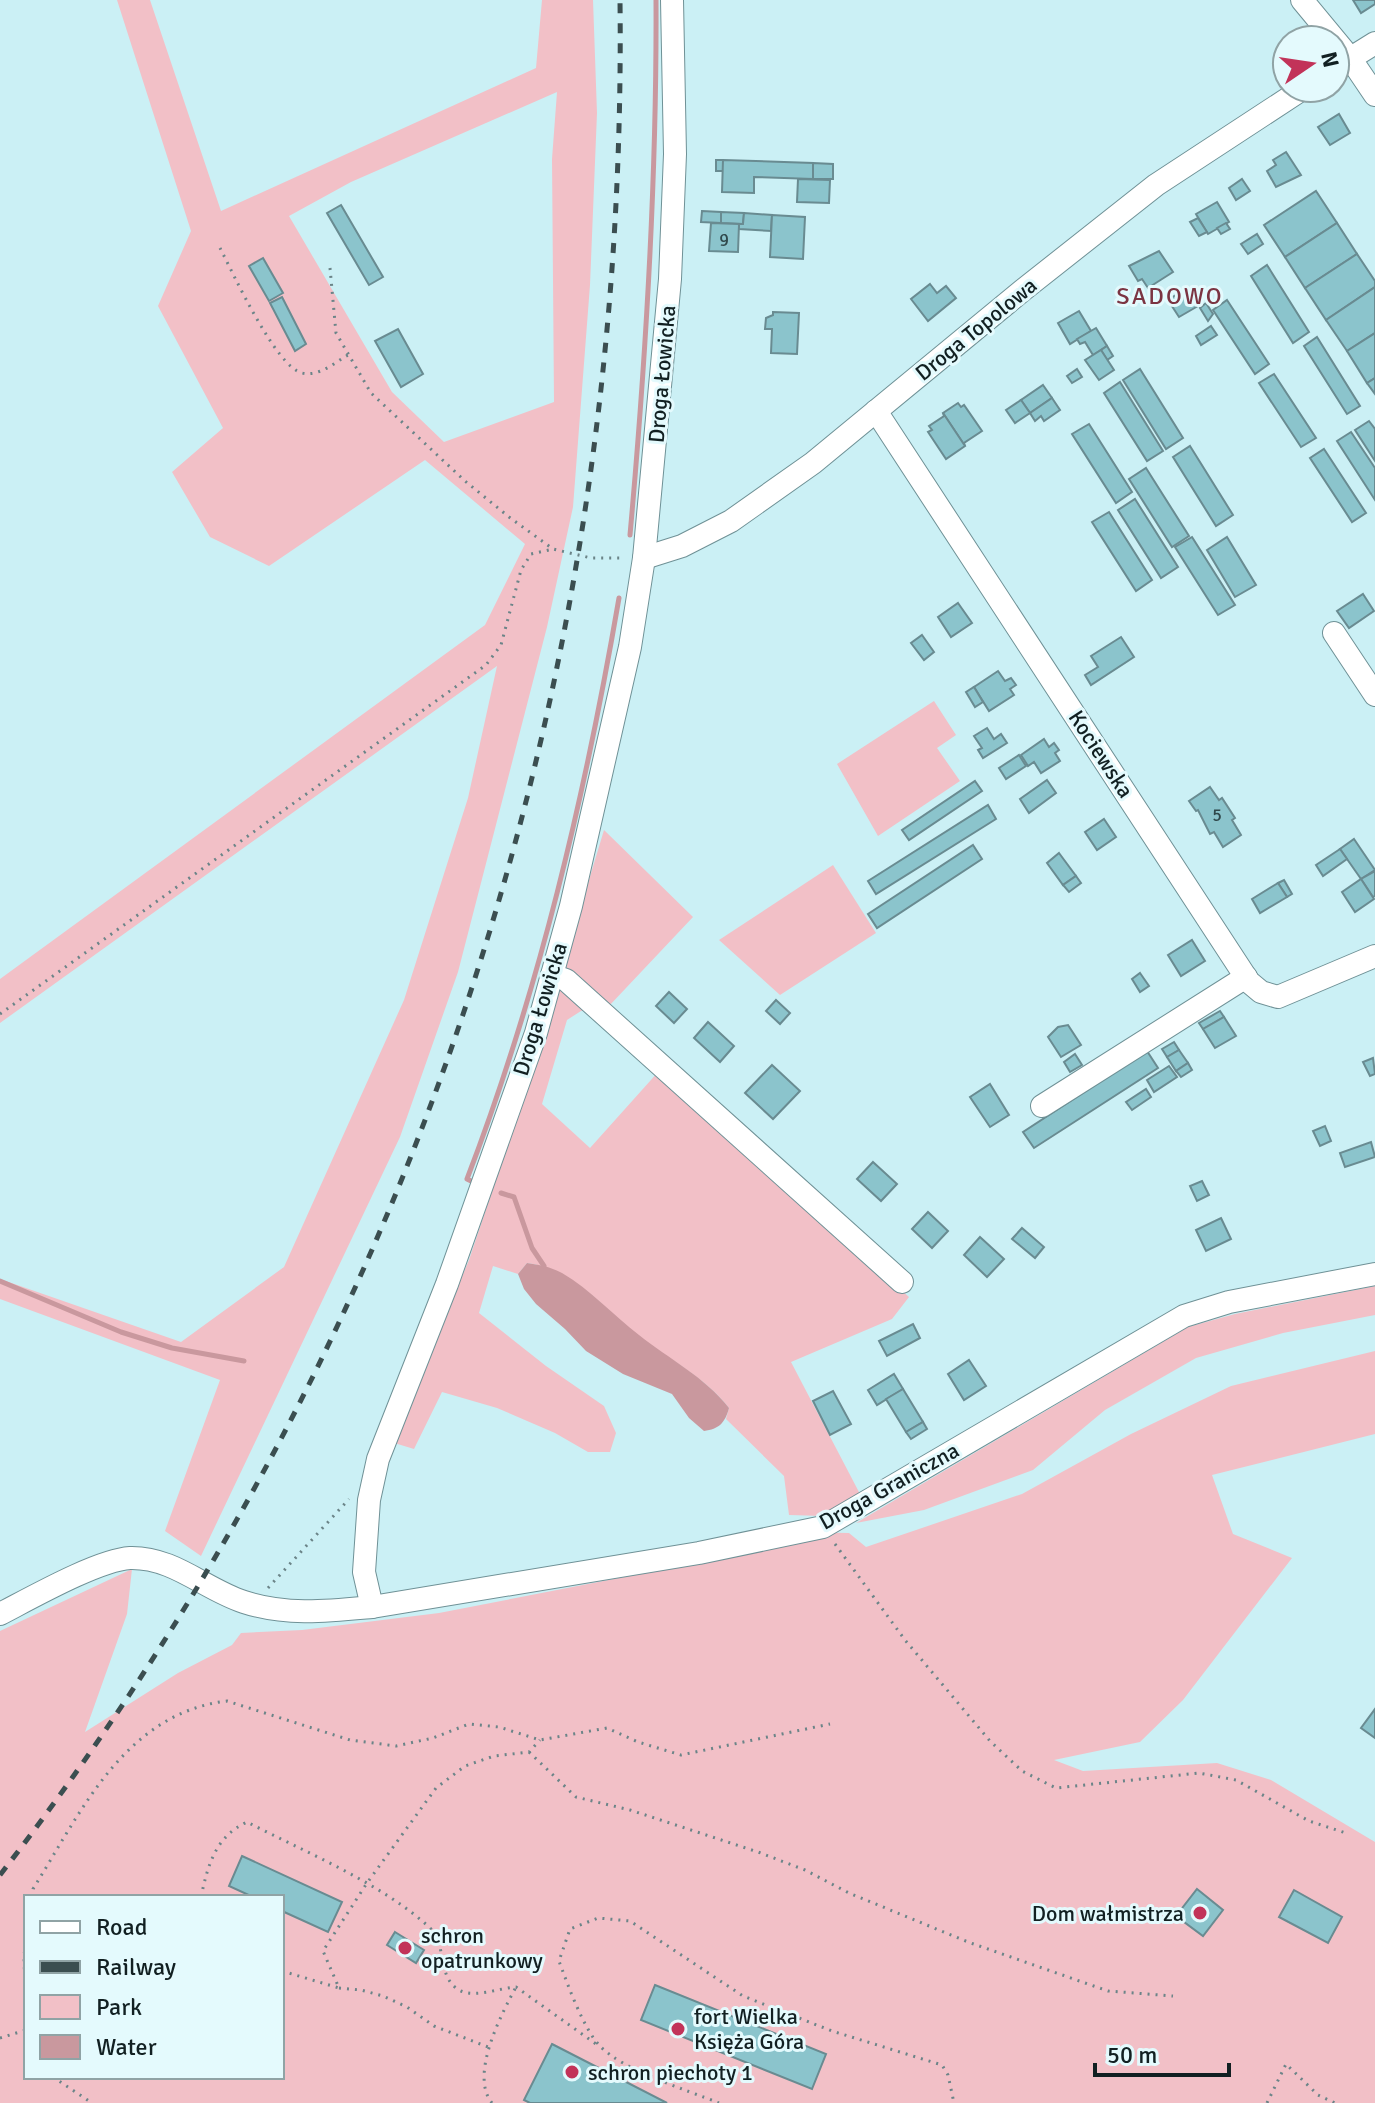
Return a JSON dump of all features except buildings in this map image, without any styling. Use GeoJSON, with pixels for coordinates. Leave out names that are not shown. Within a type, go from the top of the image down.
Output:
{"type":"FeatureCollection","features":[{"type":"Feature","properties":{"kind":"street","name":"Droga Łowicka"},"geometry":{"type":"LineString","coordinates":[[372,1607],[364,1572],[369,1500],[378,1459],[452,1270],[536,1033],[571,906],[630,647],[644,558],[670,279],[675,154],[672,0]]}},
{"type":"Feature","properties":{"kind":"street"},"geometry":{"type":"LineString","coordinates":[[1302,0],[1318,24]]}},
{"type":"Feature","properties":{"kind":"street"},"geometry":{"type":"LineString","coordinates":[[1351,58],[1375,43]]}},
{"type":"Feature","properties":{"kind":"street"},"geometry":{"type":"LineString","coordinates":[[1351,71],[1375,95]]}},
{"type":"Feature","properties":{"kind":"street","name":"Droga Topolowa"},"geometry":{"type":"LineString","coordinates":[[644,558],[682,546],[731,521],[813,463],[1156,185],[1280,104]]}},
{"type":"Feature","properties":{"kind":"street","name":"Kociewska"},"geometry":{"type":"LineString","coordinates":[[876,411],[1246,977],[1261,992],[1278,997],[1375,956]]}},
{"type":"Feature","properties":{"kind":"street"},"geometry":{"type":"LineString","coordinates":[[1334,633],[1375,695]]}},
{"type":"Feature","properties":{"kind":"street"},"geometry":{"type":"LineString","coordinates":[[552,975],[566,980],[902,1282]]}},
{"type":"Feature","properties":{"kind":"street"},"geometry":{"type":"LineString","coordinates":[[1042,1106],[1246,977]]}},
{"type":"Feature","properties":{"kind":"street","name":"Droga Graniczna"},"geometry":{"type":"LineString","coordinates":[[372,1607],[699,1553],[823,1527],[1184,1316],[1229,1302],[1375,1274]]}},
{"type":"Feature","properties":{"kind":"street"},"geometry":{"type":"LineString","coordinates":[[0,1614],[82,1574],[129,1558],[156,1561],[178,1569],[244,1602],[295,1612],[372,1607]]}},
{"type":"Feature","properties":{"kind":"path"},"geometry":{"type":"LineString","coordinates":[[220,248],[257,319],[287,365],[303,373],[323,371],[348,355]]}},
{"type":"Feature","properties":{"kind":"path"},"geometry":{"type":"LineString","coordinates":[[330,268],[336,333],[371,393],[424,444],[509,517],[553,549],[591,558],[644,558]]}},
{"type":"Feature","properties":{"kind":"path"},"geometry":{"type":"LineString","coordinates":[[0,1014],[486,665],[501,645],[521,570],[531,554],[553,549]]}},
{"type":"Feature","properties":{"kind":"path"},"geometry":{"type":"LineString","coordinates":[[244,1602],[274,1584],[355,1491]]}},
{"type":"Feature","properties":{"kind":"path"},"geometry":{"type":"LineString","coordinates":[[823,1527],[905,1640],[990,1741],[1022,1771],[1056,1788],[1199,1773],[1236,1780],[1309,1821],[1349,1834]]}},
{"type":"Feature","properties":{"kind":"path"},"geometry":{"type":"LineString","coordinates":[[32,1895],[33,1889],[105,1773],[136,1741],[179,1715],[209,1704],[227,1701],[350,1740],[396,1746],[433,1738],[469,1724],[499,1727],[540,1740],[607,1728],[638,1742],[681,1755],[830,1724]]}},
{"type":"Feature","properties":{"kind":"path"},"geometry":{"type":"LineString","coordinates":[[339,1988],[323,1951],[367,1883],[436,1788],[465,1766],[494,1756],[529,1752],[540,1740]]}},
{"type":"Feature","properties":{"kind":"path"},"geometry":{"type":"LineString","coordinates":[[529,1752],[576,1797],[630,1810],[758,1852],[968,1942],[1108,1991],[1173,1996]]}},
{"type":"Feature","properties":{"kind":"path"},"geometry":{"type":"LineString","coordinates":[[201,1895],[221,1838],[247,1822],[367,1883],[432,1929],[439,1942],[443,1968],[455,1988],[469,1995],[516,1987],[636,2069],[719,2103]]}},
{"type":"Feature","properties":{"kind":"path"},"geometry":{"type":"LineString","coordinates":[[599,2046],[576,2005],[559,1961],[570,1929],[598,1918],[630,1921],[743,1996],[832,2031],[942,2065],[948,2075],[954,2103]]}},
{"type":"Feature","properties":{"kind":"path"},"geometry":{"type":"LineString","coordinates":[[284,1972],[339,1988],[383,1996],[407,2007],[434,2026],[488,2047]]}},
{"type":"Feature","properties":{"kind":"path"},"geometry":{"type":"LineString","coordinates":[[492,2103],[487,2098],[485,2068],[488,2047],[516,1987]]}},
{"type":"Feature","properties":{"kind":"path"},"geometry":{"type":"LineString","coordinates":[[0,2038],[24,2032]]}},
{"type":"Feature","properties":{"kind":"path"},"geometry":{"type":"LineString","coordinates":[[1267,2103],[1286,2064],[1318,2095],[1335,2103]]}},
{"type":"Feature","properties":{"kind":"path"},"geometry":{"type":"LineString","coordinates":[[56,2079],[92,2103]]}},
{"type":"Feature","properties":{"kind":"green space"},"geometry":{"type":"Polygon","coordinates":[[[117,0],[150,0],[221,211],[536,68],[542,0],[593,0],[597,113],[590,285],[573,507],[547,627],[458,972],[400,1137],[201,1556],[165,1531],[220,1380],[0,1299],[0,1279],[181,1342],[284,1267],[404,1000],[468,798],[497,666],[0,1023],[0,979],[485,625],[525,544],[425,460],[269,566],[210,537],[172,472],[223,428],[158,306],[191,231],[117,0]],[[557,92],[351,182],[289,216],[392,392],[444,442],[554,402],[552,159],[557,92]]]}},
{"type":"Feature","properties":{"kind":"green space"},"geometry":{"type":"Polygon","coordinates":[[[934,701],[956,735],[937,748],[960,781],[878,836],[837,764],[934,701]]]}},
{"type":"Feature","properties":{"kind":"green space"},"geometry":{"type":"Polygon","coordinates":[[[604,830],[693,917],[609,1006],[581,1011],[567,1020],[542,1104],[590,1148],[659,1071],[909,1297],[892,1319],[791,1362],[860,1494],[823,1516],[789,1515],[784,1476],[726,1419],[729,1408],[710,1388],[641,1338],[574,1282],[559,1273],[527,1263],[518,1274],[493,1266],[479,1313],[546,1366],[604,1406],[616,1433],[610,1452],[588,1452],[555,1433],[497,1408],[442,1392],[414,1449],[391,1442],[469,1260],[527,1086],[604,830]]]}},
{"type":"Feature","properties":{"kind":"green space"},"geometry":{"type":"Polygon","coordinates":[[[833,865],[876,933],[780,995],[719,940],[833,865]]]}},
{"type":"Feature","properties":{"kind":"green space"},"geometry":{"type":"Polygon","coordinates":[[[1375,1286],[1375,1315],[1283,1333],[1196,1358],[1105,1410],[1033,1470],[924,1510],[856,1523],[1188,1327],[1235,1314],[1375,1286]]]}},
{"type":"Feature","properties":{"kind":"green space"},"geometry":{"type":"Polygon","coordinates":[[[1375,1351],[1375,1434],[1212,1475],[1233,1534],[1292,1558],[1183,1700],[1140,1742],[1054,1760],[1083,1771],[1217,1763],[1271,1780],[1375,1842],[1375,2103],[0,2103],[0,1631],[132,1569],[127,1614],[85,1732],[178,1673],[232,1645],[241,1633],[302,1630],[439,1613],[665,1569],[795,1532],[849,1533],[866,1547],[1022,1494],[1131,1434],[1231,1386],[1375,1351]]]}},
{"type":"Feature","properties":{"kind":"water"},"geometry":{"type":"Polygon","coordinates":[[[527,1263],[554,1269],[572,1279],[639,1335],[698,1378],[729,1408],[723,1421],[714,1429],[704,1431],[689,1418],[672,1394],[623,1374],[586,1351],[524,1289],[518,1274],[527,1263]]]}},
{"type":"Feature","properties":{"kind":"waterway"},"geometry":{"type":"LineString","coordinates":[[630,535],[649,268],[655,134],[656,0]]}},
{"type":"Feature","properties":{"kind":"waterway"},"geometry":{"type":"LineString","coordinates":[[477,1184],[467,1179],[538,965],[575,819],[619,598]]}},
{"type":"Feature","properties":{"kind":"waterway"},"geometry":{"type":"LineString","coordinates":[[501,1193],[514,1197],[532,1248],[544,1266]]}},
{"type":"Feature","properties":{"kind":"waterway"},"geometry":{"type":"LineString","coordinates":[[0,1281],[121,1332],[172,1348],[244,1361]]}},
{"type":"Feature","properties":{"kind":"railway"},"geometry":{"type":"LineString","coordinates":[[0,1875],[148,1666],[276,1449],[383,1224],[471,991],[538,751],[586,506],[613,255],[620,0]]}},
{"type":"Feature","properties":{"kind":"place","name":"Dom wałmistrza"},"geometry":{"type":"Point","coordinates":[1200,1913]}},
{"type":"Feature","properties":{"kind":"place","name":"schron opatrunkowy"},"geometry":{"type":"Point","coordinates":[405,1948]}},
{"type":"Feature","properties":{"kind":"place","name":"fort Wielka Księża Góra"},"geometry":{"type":"Point","coordinates":[678,2029]}},
{"type":"Feature","properties":{"kind":"place","name":"schron piechoty 1"},"geometry":{"type":"Point","coordinates":[572,2072]}},
{"type":"Feature","properties":{"kind":"district","name":"SADOWO"},"geometry":{"type":"Point","coordinates":[1170,296]}}]}
